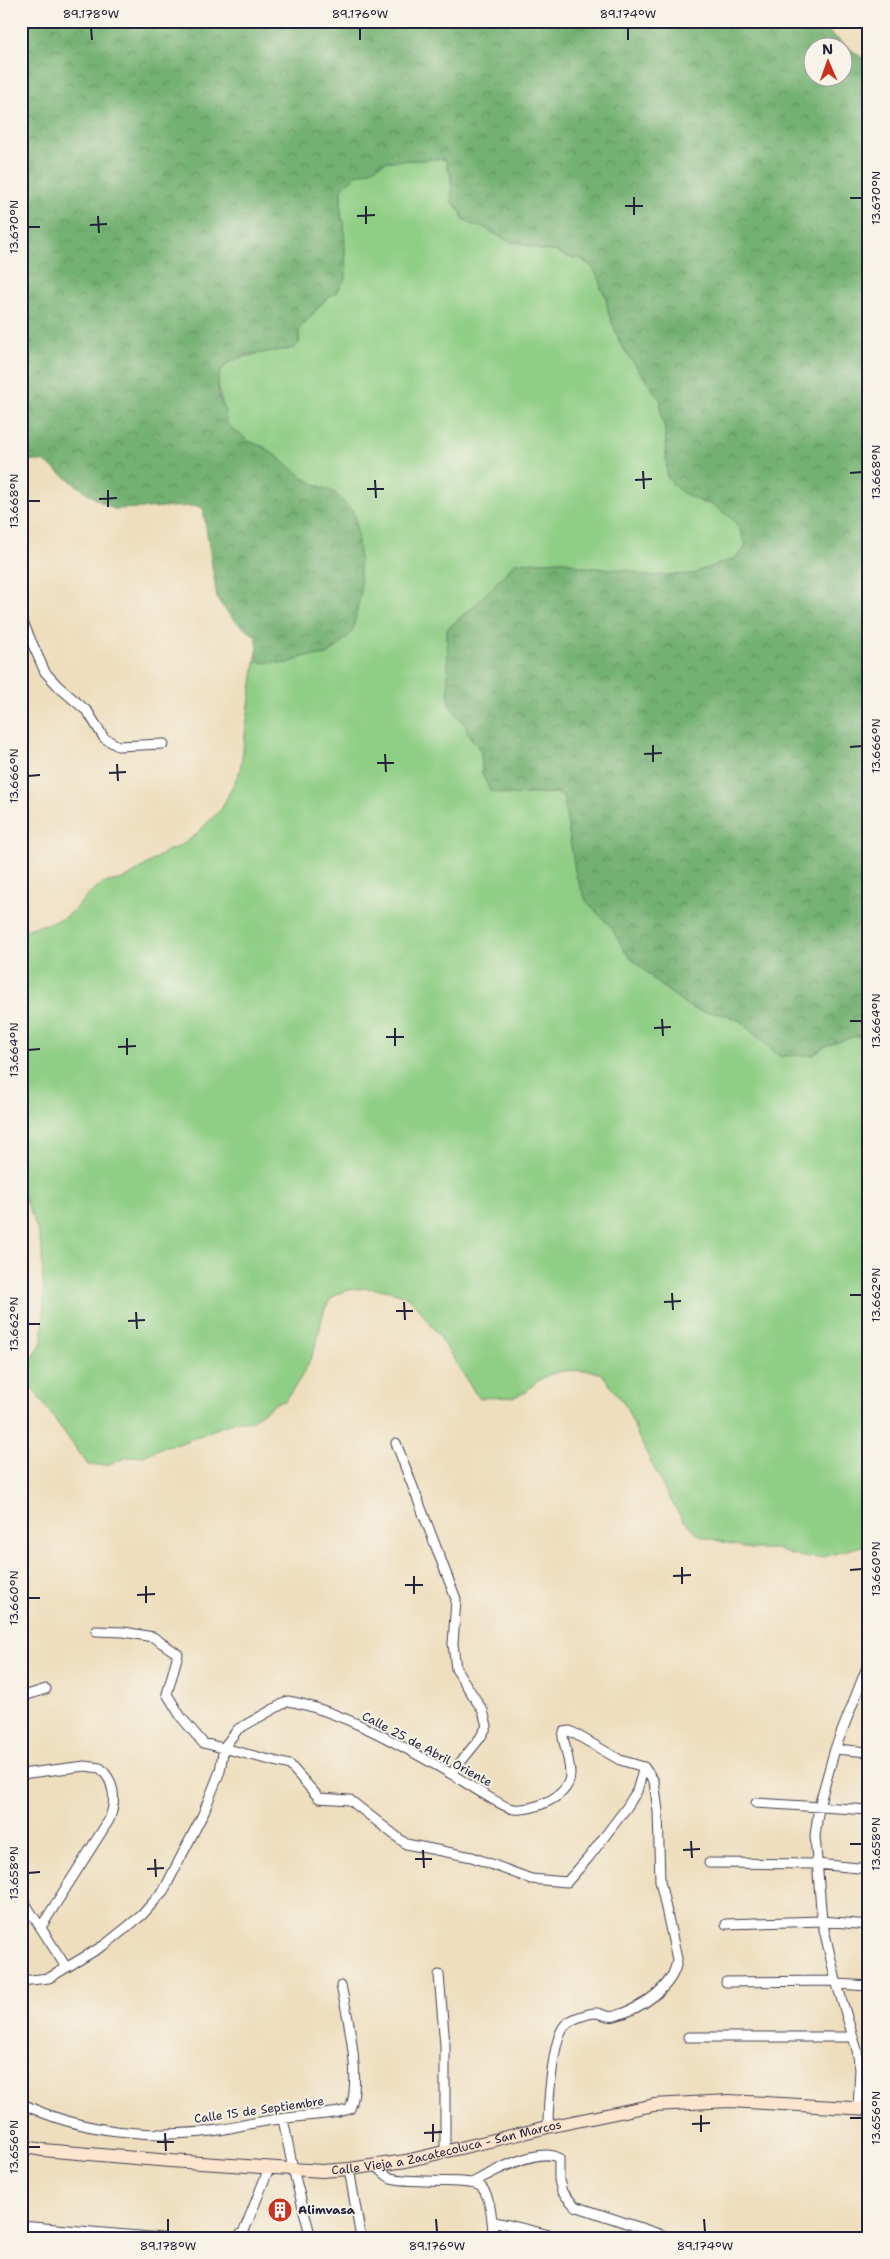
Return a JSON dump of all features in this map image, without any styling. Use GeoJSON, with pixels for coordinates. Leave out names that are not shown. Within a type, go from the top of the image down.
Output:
{"type":"FeatureCollection","features":[{"type":"Feature","properties":{"kind":"main road","name":"Calle Vieja a Zacatecoluca - San Marcos"},"geometry":{"type":"LineString","coordinates":[[21,2146],[43,2150],[121,2157],[322,2171],[375,2166],[445,2152],[644,2106],[729,2101],[864,2108]]}},
{"type":"Feature","properties":{"kind":"street"},"geometry":{"type":"LineString","coordinates":[[21,618],[45,672],[88,712],[104,738],[118,746],[164,744]]}},
{"type":"Feature","properties":{"kind":"street"},"geometry":{"type":"LineString","coordinates":[[396,1443],[456,1599],[452,1644],[456,1669],[483,1711],[487,1726],[480,1738],[451,1774]]}},
{"type":"Feature","properties":{"kind":"street"},"geometry":{"type":"LineString","coordinates":[[96,1631],[124,1632],[153,1637],[178,1654],[166,1694],[181,1717],[202,1743],[290,1765],[319,1798],[350,1800],[406,1844],[472,1857],[531,1879],[567,1882],[627,1807],[637,1791],[644,1767]]}},
{"type":"Feature","properties":{"kind":"street"},"geometry":{"type":"LineString","coordinates":[[864,2108],[860,2069],[853,2037],[837,1983],[822,1921],[814,1836],[819,1806],[836,1749],[869,1662]]}},
{"type":"Feature","properties":{"kind":"street"},"geometry":{"type":"LineString","coordinates":[[21,1698],[46,1688]]}},
{"type":"Feature","properties":{"kind":"street","name":"Calle 25 de Abril Oriente"},"geometry":{"type":"LineString","coordinates":[[224,1747],[238,1729],[288,1701],[324,1710],[389,1740],[512,1810],[539,1807],[563,1791],[568,1784],[571,1775],[563,1737],[564,1732],[570,1731],[620,1760],[644,1767]]}},
{"type":"Feature","properties":{"kind":"street"},"geometry":{"type":"LineString","coordinates":[[21,1981],[49,1978],[66,1966],[106,1944],[142,1915],[164,1890],[203,1814],[220,1771],[224,1747]]}},
{"type":"Feature","properties":{"kind":"street"},"geometry":{"type":"LineString","coordinates":[[836,1749],[869,1752]]}},
{"type":"Feature","properties":{"kind":"street"},"geometry":{"type":"LineString","coordinates":[[21,1774],[84,1766],[100,1768],[110,1780],[114,1798],[109,1820],[42,1927]]}},
{"type":"Feature","properties":{"kind":"street"},"geometry":{"type":"LineString","coordinates":[[548,2127],[550,2082],[559,2038],[564,2026],[576,2019],[595,2013],[613,2017],[640,2004],[666,1984],[676,1967],[673,1934],[660,1881],[658,1821],[654,1781],[644,1767]]}},
{"type":"Feature","properties":{"kind":"street"},"geometry":{"type":"LineString","coordinates":[[756,1803],[869,1810]]}},
{"type":"Feature","properties":{"kind":"street"},"geometry":{"type":"LineString","coordinates":[[709,1863],[817,1864],[869,1869]]}},
{"type":"Feature","properties":{"kind":"street"},"geometry":{"type":"LineString","coordinates":[[21,1897],[66,1966]]}},
{"type":"Feature","properties":{"kind":"street"},"geometry":{"type":"LineString","coordinates":[[726,1924],[822,1921],[869,1925]]}},
{"type":"Feature","properties":{"kind":"street"},"geometry":{"type":"LineString","coordinates":[[439,1975],[445,2045],[445,2152]]}},
{"type":"Feature","properties":{"kind":"street"},"geometry":{"type":"LineString","coordinates":[[726,1982],[837,1983],[869,1986]]}},
{"type":"Feature","properties":{"kind":"street","name":"Calle 15 de Septiembre"},"geometry":{"type":"LineString","coordinates":[[21,2103],[34,2110],[79,2124],[147,2134],[218,2130],[350,2109],[354,2099],[352,2048],[341,1986]]}},
{"type":"Feature","properties":{"kind":"street"},"geometry":{"type":"LineString","coordinates":[[688,2037],[853,2037]]}},
{"type":"Feature","properties":{"kind":"street"},"geometry":{"type":"LineString","coordinates":[[283,2119],[293,2169],[311,2238]]}},
{"type":"Feature","properties":{"kind":"street"},"geometry":{"type":"LineString","coordinates":[[472,2183],[499,2168],[544,2154],[552,2154],[559,2158],[559,2180],[562,2192],[575,2206],[671,2238]]}},
{"type":"Feature","properties":{"kind":"street"},"geometry":{"type":"LineString","coordinates":[[375,2166],[390,2178],[438,2183],[472,2183],[480,2186],[487,2194],[493,2238]]}},
{"type":"Feature","properties":{"kind":"street"},"geometry":{"type":"LineString","coordinates":[[237,2238],[244,2231],[269,2168]]}},
{"type":"Feature","properties":{"kind":"street"},"geometry":{"type":"LineString","coordinates":[[349,2169],[361,2238]]}},
{"type":"Feature","properties":{"kind":"street"},"geometry":{"type":"LineString","coordinates":[[492,2221],[562,2238]]}},
{"type":"Feature","properties":{"kind":"street"},"geometry":{"type":"LineString","coordinates":[[21,2226],[65,2234],[162,2238]]}},
{"type":"Feature","properties":{"kind":"green space"},"geometry":{"type":"Polygon","coordinates":[[[21,21],[814,21],[836,38],[802,38],[802,88],[852,88],[852,50],[869,60],[869,1035],[843,1040],[824,1047],[813,1055],[779,1056],[740,1021],[727,1015],[700,1011],[688,1006],[660,985],[625,952],[611,927],[587,902],[576,876],[563,796],[557,793],[509,795],[490,791],[482,773],[481,752],[467,732],[466,725],[449,705],[447,629],[476,604],[515,563],[564,561],[583,567],[628,570],[646,576],[695,574],[700,570],[730,561],[742,552],[746,545],[739,527],[731,518],[710,503],[703,503],[685,494],[674,486],[667,477],[665,428],[661,415],[661,401],[621,345],[609,314],[605,294],[601,289],[601,282],[592,267],[581,259],[567,257],[555,251],[542,250],[517,242],[510,242],[481,226],[474,226],[463,219],[461,212],[452,202],[451,174],[447,169],[447,162],[443,159],[387,161],[369,171],[356,175],[341,190],[346,278],[336,293],[326,299],[299,329],[299,343],[295,348],[248,355],[229,362],[221,371],[218,383],[219,397],[225,410],[226,423],[248,441],[264,447],[310,482],[335,493],[355,516],[361,592],[352,633],[327,655],[306,656],[288,663],[255,662],[258,647],[255,635],[233,619],[223,608],[217,597],[203,508],[197,506],[114,509],[96,499],[45,462],[21,459],[21,21]]]}},
{"type":"Feature","properties":{"kind":"green space"},"geometry":{"type":"Polygon","coordinates":[[[443,159],[447,162],[447,168],[451,174],[452,202],[461,212],[463,219],[474,226],[481,226],[510,242],[517,242],[542,250],[555,251],[567,257],[581,259],[592,267],[601,282],[601,289],[605,294],[609,314],[621,345],[661,401],[661,415],[665,428],[667,477],[703,503],[713,505],[727,514],[738,526],[746,545],[742,552],[729,561],[700,570],[695,574],[646,576],[628,570],[583,567],[564,561],[515,563],[476,604],[447,629],[449,705],[466,725],[467,732],[481,752],[482,773],[509,795],[557,793],[563,796],[576,876],[587,902],[611,927],[625,952],[660,985],[694,1009],[727,1015],[740,1021],[779,1056],[813,1055],[824,1047],[843,1040],[869,1035],[869,1544],[819,1558],[791,1555],[779,1549],[751,1549],[698,1534],[683,1520],[668,1496],[637,1434],[627,1408],[602,1374],[589,1370],[561,1371],[548,1375],[536,1382],[526,1392],[514,1397],[480,1398],[438,1334],[413,1301],[395,1292],[371,1288],[358,1289],[337,1294],[330,1300],[323,1315],[311,1357],[285,1401],[278,1402],[250,1421],[236,1421],[179,1444],[165,1446],[146,1455],[126,1458],[106,1465],[88,1465],[25,1378],[25,1372],[42,1342],[44,1314],[42,1251],[38,1231],[21,1190],[21,932],[65,917],[100,885],[128,877],[168,850],[175,849],[193,837],[222,808],[240,771],[255,662],[288,663],[306,656],[327,655],[342,644],[356,530],[355,516],[335,493],[310,482],[264,447],[248,441],[226,423],[218,383],[221,371],[229,362],[235,359],[274,350],[288,350],[299,343],[299,329],[326,299],[336,293],[346,278],[344,222],[341,216],[341,189],[356,175],[369,171],[387,161],[443,159]]]}},
{"type":"Feature","properties":{"kind":"place","name":"Alimvasa"},"geometry":{"type":"Point","coordinates":[280,2210]}}]}
